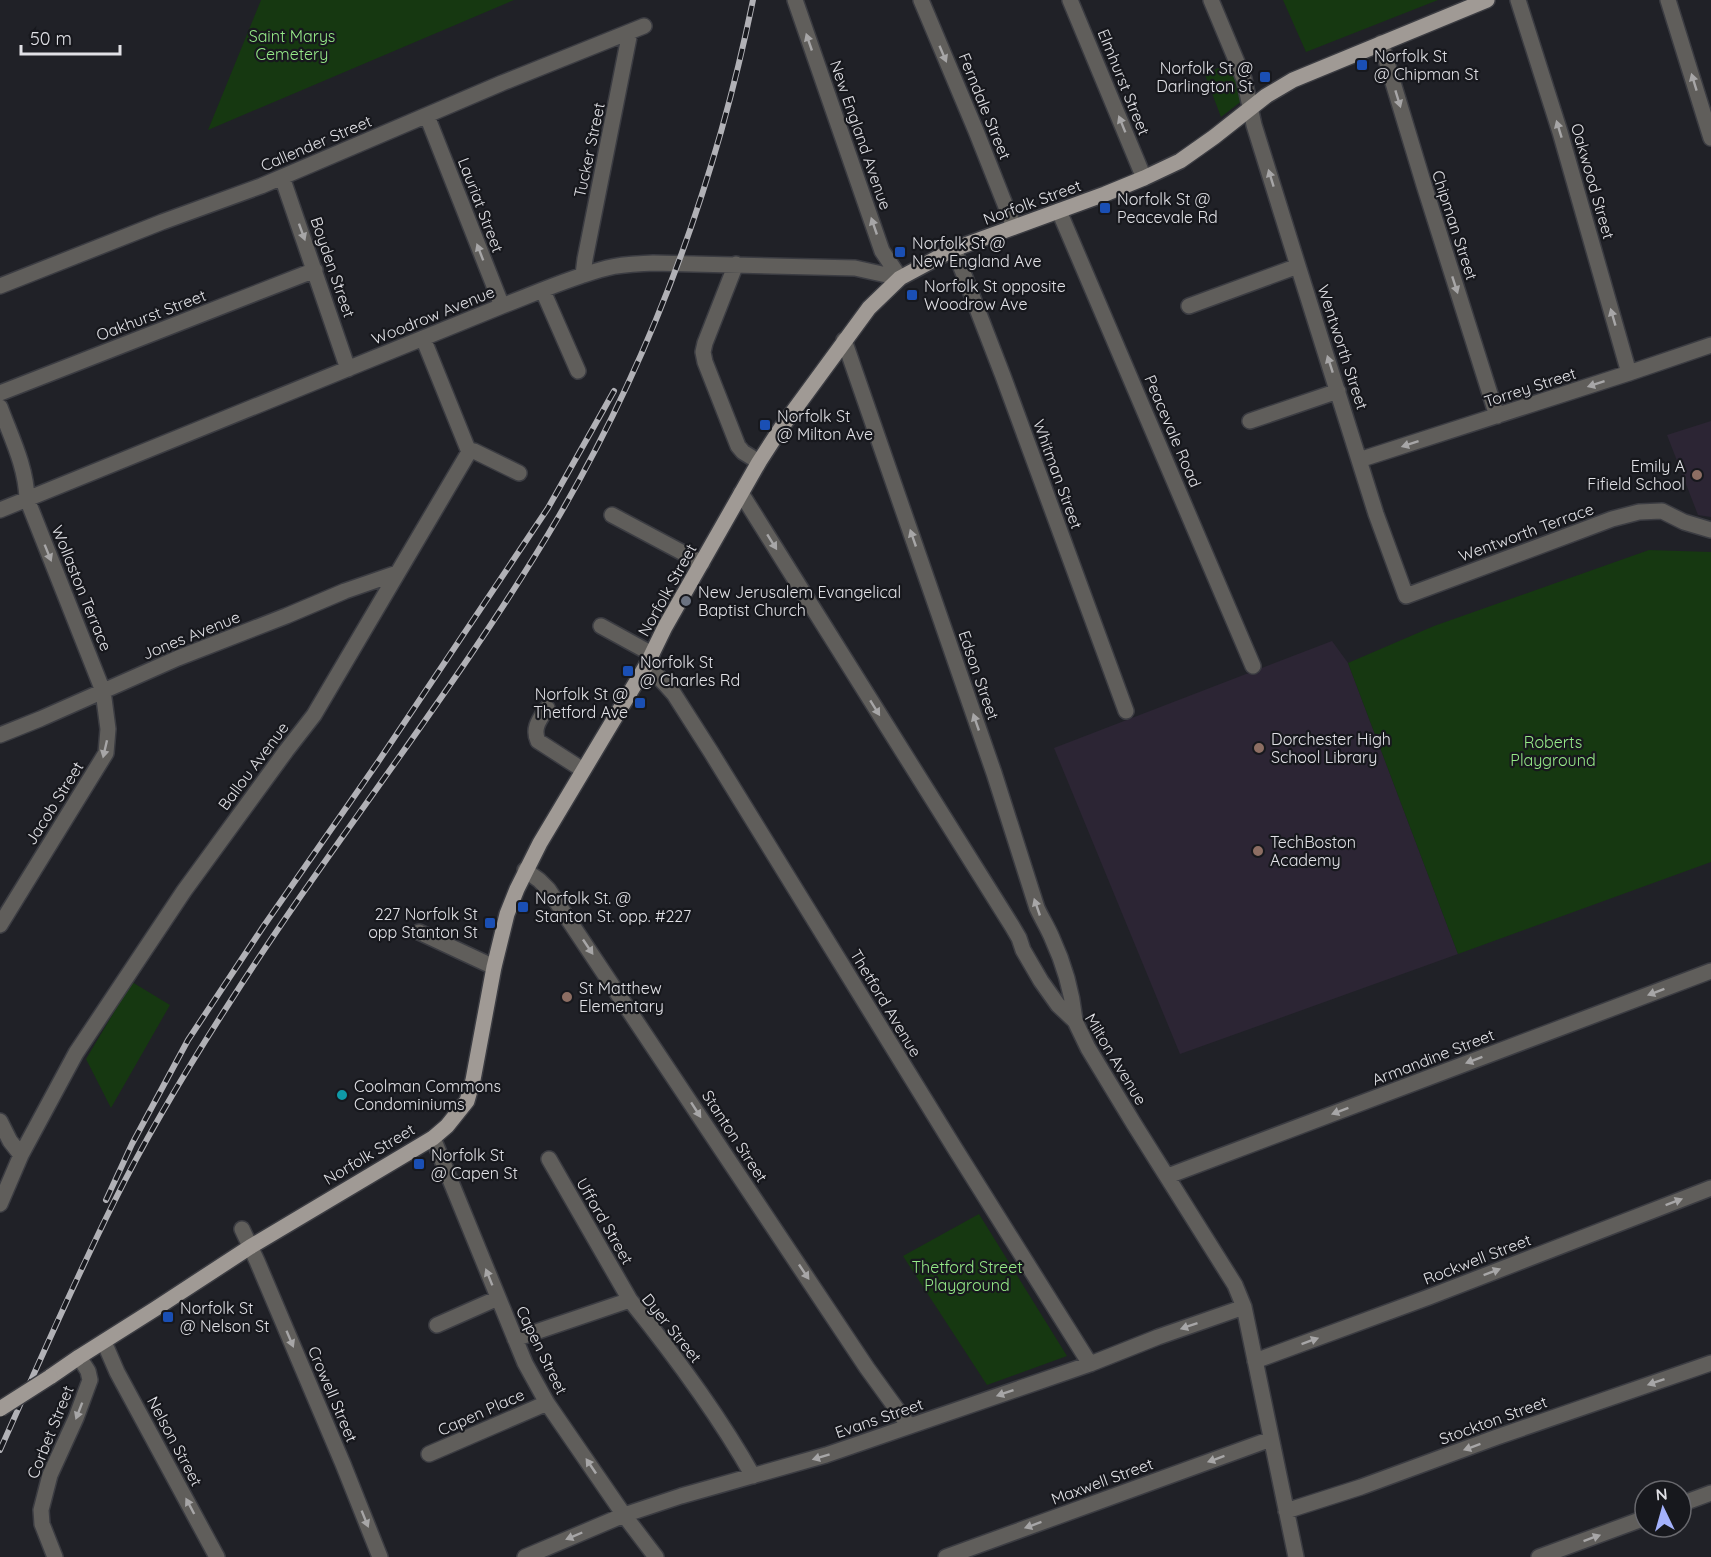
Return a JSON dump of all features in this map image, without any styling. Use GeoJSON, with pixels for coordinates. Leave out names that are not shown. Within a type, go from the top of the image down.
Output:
{"type":"FeatureCollection","features":[{"type":"Feature","properties":{"kind":"main road","name":"Norfolk Street"},"geometry":{"type":"LineString","coordinates":[[0,1409],[250,1247],[433,1138],[447,1126],[467,1101],[507,914],[525,870],[650,659],[665,627],[759,462],[844,340],[873,304],[900,278],[954,249],[1144,178],[1180,160],[1214,137],[1251,106],[1293,80],[1487,0]]}},
{"type":"Feature","properties":{"kind":"street","name":"New England Avenue"},"geometry":{"type":"LineString","coordinates":[[795,0],[882,251],[900,278]]}},
{"type":"Feature","properties":{"kind":"street","name":"Ferndale Street"},"geometry":{"type":"LineString","coordinates":[[921,0],[1014,227]]}},
{"type":"Feature","properties":{"kind":"street","name":"Elmhurst Street"},"geometry":{"type":"LineString","coordinates":[[1070,0],[1144,178]]}},
{"type":"Feature","properties":{"kind":"street","name":"Wentworth Street"},"geometry":{"type":"LineString","coordinates":[[1211,0],[1244,79],[1254,125],[1298,266],[1376,514],[1406,596]]}},
{"type":"Feature","properties":{"kind":"street","name":"Oakwood Street"},"geometry":{"type":"LineString","coordinates":[[1518,0],[1560,132],[1629,373]]}},
{"type":"Feature","properties":{"kind":"street"},"geometry":{"type":"LineString","coordinates":[[1668,0],[1711,138]]}},
{"type":"Feature","properties":{"kind":"street","name":"Callender Street"},"geometry":{"type":"LineString","coordinates":[[0,286],[282,177],[502,83],[637,29]]}},
{"type":"Feature","properties":{"kind":"street","name":"Tucker Street"},"geometry":{"type":"LineString","coordinates":[[583,275],[637,29]]}},
{"type":"Feature","properties":{"kind":"street","name":"Chipman Street"},"geometry":{"type":"LineString","coordinates":[[1380,43],[1497,416]]}},
{"type":"Feature","properties":{"kind":"street","name":"Lauriat Street"},"geometry":{"type":"LineString","coordinates":[[427,116],[502,306]]}},
{"type":"Feature","properties":{"kind":"street","name":"Boyden Street"},"geometry":{"type":"LineString","coordinates":[[282,177],[348,369]]}},
{"type":"Feature","properties":{"kind":"street","name":"Peacevale Road"},"geometry":{"type":"LineString","coordinates":[[1059,211],[1253,666]]}},
{"type":"Feature","properties":{"kind":"street","name":"Whitman Street"},"geometry":{"type":"LineString","coordinates":[[954,249],[1126,711]]}},
{"type":"Feature","properties":{"kind":"street","name":"Woodrow Avenue"},"geometry":{"type":"LineString","coordinates":[[0,510],[502,306],[583,275],[608,268],[653,263],[855,268],[900,278]]}},
{"type":"Feature","properties":{"kind":"street"},"geometry":{"type":"LineString","coordinates":[[735,264],[703,352],[738,446],[759,462]]}},
{"type":"Feature","properties":{"kind":"street"},"geometry":{"type":"LineString","coordinates":[[1189,306],[1298,266]]}},
{"type":"Feature","properties":{"kind":"street","name":"Oakhurst Street"},"geometry":{"type":"LineString","coordinates":[[0,393],[315,270]]}},
{"type":"Feature","properties":{"kind":"street"},"geometry":{"type":"LineString","coordinates":[[543,291],[578,371]]}},
{"type":"Feature","properties":{"kind":"street"},"geometry":{"type":"LineString","coordinates":[[423,338],[469,452],[474,451],[519,474]]}},
{"type":"Feature","properties":{"kind":"street","name":"Edson Street"},"geometry":{"type":"LineString","coordinates":[[844,340],[994,773],[1037,908],[1052,936],[1064,967],[1073,996],[1075,1021]]}},
{"type":"Feature","properties":{"kind":"street","name":"Torrey Street"},"geometry":{"type":"LineString","coordinates":[[1359,460],[1711,345]]}},
{"type":"Feature","properties":{"kind":"street"},"geometry":{"type":"LineString","coordinates":[[1250,421],[1338,392]]}},
{"type":"Feature","properties":{"kind":"street","name":"Wollaston Terrace"},"geometry":{"type":"LineString","coordinates":[[0,407],[24,470],[27,499],[103,691]]}},
{"type":"Feature","properties":{"kind":"street","name":"Ballou Avenue"},"geometry":{"type":"LineString","coordinates":[[0,1204],[21,1155],[76,1053],[178,900],[285,751],[314,715],[469,452]]}},
{"type":"Feature","properties":{"kind":"street","name":"Milton Avenue"},"geometry":{"type":"LineString","coordinates":[[741,493],[1015,932],[1041,981],[1058,1005],[1075,1021],[1088,1048],[1235,1285],[1244,1307],[1296,1557]]}},
{"type":"Feature","properties":{"kind":"street","name":"Wentworth Terrace"},"geometry":{"type":"LineString","coordinates":[[1406,596],[1612,519],[1639,512],[1662,511],[1684,522],[1711,530]]}},
{"type":"Feature","properties":{"kind":"street"},"geometry":{"type":"LineString","coordinates":[[612,515],[702,563]]}},
{"type":"Feature","properties":{"kind":"street","name":"Jones Avenue"},"geometry":{"type":"LineString","coordinates":[[0,735],[178,658],[345,591],[397,573]]}},
{"type":"Feature","properties":{"kind":"street","name":"Thetford Avenue"},"geometry":{"type":"LineString","coordinates":[[601,626],[650,659],[674,694],[1090,1364]]}},
{"type":"Feature","properties":{"kind":"street","name":"Jacob Street"},"geometry":{"type":"LineString","coordinates":[[0,926],[106,753],[108,729],[103,691]]}},
{"type":"Feature","properties":{"kind":"street"},"geometry":{"type":"LineString","coordinates":[[547,708],[536,726],[535,734],[538,741],[583,770]]}},
{"type":"Feature","properties":{"kind":"street","name":"Stanton Street"},"geometry":{"type":"LineString","coordinates":[[525,870],[548,889],[867,1368],[909,1426]]}},
{"type":"Feature","properties":{"kind":"street"},"geometry":{"type":"LineString","coordinates":[[419,932],[494,968]]}},
{"type":"Feature","properties":{"kind":"street"},"geometry":{"type":"LineString","coordinates":[[1023,950],[1028,938],[1034,933],[1052,936]]}},
{"type":"Feature","properties":{"kind":"street"},"geometry":{"type":"LineString","coordinates":[[1041,981],[1057,981],[1064,967]]}},
{"type":"Feature","properties":{"kind":"street","name":"Armandine Street"},"geometry":{"type":"LineString","coordinates":[[1168,1176],[1711,971]]}},
{"type":"Feature","properties":{"kind":"street"},"geometry":{"type":"LineString","coordinates":[[0,1121],[10,1141],[21,1155]]}},
{"type":"Feature","properties":{"kind":"street","name":"Capen Street"},"geometry":{"type":"LineString","coordinates":[[433,1138],[525,1363],[547,1403],[624,1515],[656,1557]]}},
{"type":"Feature","properties":{"kind":"street","name":"Ufford Street"},"geometry":{"type":"LineString","coordinates":[[549,1159],[630,1300]]}},
{"type":"Feature","properties":{"kind":"street","name":"Rockwell Street"},"geometry":{"type":"LineString","coordinates":[[1255,1361],[1711,1188]]}},
{"type":"Feature","properties":{"kind":"street","name":"Crowell Street"},"geometry":{"type":"LineString","coordinates":[[242,1229],[334,1443],[380,1557]]}},
{"type":"Feature","properties":{"kind":"street"},"geometry":{"type":"LineString","coordinates":[[437,1325],[498,1298]]}},
{"type":"Feature","properties":{"kind":"street","name":"Dyer Street"},"geometry":{"type":"LineString","coordinates":[[515,1339],[630,1300],[664,1343],[735,1445],[753,1476]]}},
{"type":"Feature","properties":{"kind":"street","name":"Evans Street"},"geometry":{"type":"LineString","coordinates":[[525,1557],[624,1515],[681,1496],[826,1455],[1090,1364],[1244,1307]]}},
{"type":"Feature","properties":{"kind":"street","name":"Nelson Street"},"geometry":{"type":"LineString","coordinates":[[104,1342],[117,1372],[218,1557]]}},
{"type":"Feature","properties":{"kind":"street","name":"Corbet Street"},"geometry":{"type":"LineString","coordinates":[[55,1557],[42,1524],[41,1510],[50,1475],[76,1418],[90,1380],[88,1371],[79,1357]]}},
{"type":"Feature","properties":{"kind":"street","name":"Stockton Street"},"geometry":{"type":"LineString","coordinates":[[1287,1511],[1711,1364]]}},
{"type":"Feature","properties":{"kind":"street"},"geometry":{"type":"LineString","coordinates":[[90,1380],[102,1373],[117,1372]]}},
{"type":"Feature","properties":{"kind":"street","name":"Capen Place"},"geometry":{"type":"LineString","coordinates":[[429,1454],[547,1403]]}},
{"type":"Feature","properties":{"kind":"street","name":"Maxwell Street"},"geometry":{"type":"LineString","coordinates":[[946,1557],[1271,1439]]}},
{"type":"Feature","properties":{"kind":"street"},"geometry":{"type":"LineString","coordinates":[[1693,1500],[1711,1493]]}},
{"type":"Feature","properties":{"kind":"street"},"geometry":{"type":"LineString","coordinates":[[1539,1557],[1633,1522]]}},
{"type":"Feature","properties":{"kind":"shaded area","name":"Emily A Fifield School"},"geometry":{"type":"Polygon","coordinates":[[[1711,421],[1711,517],[1698,515],[1667,435],[1711,421]]]}},
{"type":"Feature","properties":{"kind":"shaded area","name":"TechBoston Academy"},"geometry":{"type":"Polygon","coordinates":[[[1332,641],[1348,663],[1458,954],[1180,1054],[1054,748],[1332,641]]]}},
{"type":"Feature","properties":{"kind":"green space","name":"Saint Marys Cemetery"},"geometry":{"type":"Polygon","coordinates":[[[261,0],[514,0],[208,130],[261,0]]]}},
{"type":"Feature","properties":{"kind":"green space"},"geometry":{"type":"Polygon","coordinates":[[[1283,0],[1438,0],[1306,52],[1283,0]]]}},
{"type":"Feature","properties":{"kind":"green space"},"geometry":{"type":"Polygon","coordinates":[[[1229,62],[1243,100],[1221,117],[1205,75],[1229,62]]]}},
{"type":"Feature","properties":{"kind":"green space","name":"Roberts Playground"},"geometry":{"type":"Polygon","coordinates":[[[1649,550],[1711,552],[1711,862],[1458,954],[1348,663],[1434,626],[1649,550]]]}},
{"type":"Feature","properties":{"kind":"green space"},"geometry":{"type":"Polygon","coordinates":[[[132,982],[170,1005],[111,1108],[86,1059],[132,982]]]}},
{"type":"Feature","properties":{"kind":"green space","name":"Thetford Street Playground"},"geometry":{"type":"Polygon","coordinates":[[[979,1214],[1067,1356],[987,1385],[903,1256],[979,1214]]]}},
{"type":"Feature","properties":{"kind":"railway"},"geometry":{"type":"LineString","coordinates":[[0,1450],[99,1233],[169,1100],[270,941],[481,640],[521,579],[593,455],[651,330],[700,201],[738,68],[753,0]]}},
{"type":"Feature","properties":{"kind":"railway"},"geometry":{"type":"LineString","coordinates":[[106,1200],[132,1144],[188,1040],[548,508],[614,391]]}},
{"type":"Feature","properties":{"kind":"place","name":"Norfolk St @ Chipman St"},"geometry":{"type":"Point","coordinates":[1362,65]}},
{"type":"Feature","properties":{"kind":"place","name":"Norfolk St @ Darlington St"},"geometry":{"type":"Point","coordinates":[1265,77]}},
{"type":"Feature","properties":{"kind":"place","name":"Norfolk St @ Peacevale Rd"},"geometry":{"type":"Point","coordinates":[1105,208]}},
{"type":"Feature","properties":{"kind":"place","name":"Norfolk St @ New England Ave"},"geometry":{"type":"Point","coordinates":[900,252]}},
{"type":"Feature","properties":{"kind":"place","name":"Norfolk St opposite Woodrow Ave"},"geometry":{"type":"Point","coordinates":[912,295]}},
{"type":"Feature","properties":{"kind":"place","name":"Norfolk St @ Milton Ave"},"geometry":{"type":"Point","coordinates":[765,425]}},
{"type":"Feature","properties":{"kind":"place","name":"Emily A Fifield School"},"geometry":{"type":"Point","coordinates":[1697,475]}},
{"type":"Feature","properties":{"kind":"place","name":"New Jerusalem Evangelical Baptist Church"},"geometry":{"type":"Point","coordinates":[686,601]}},
{"type":"Feature","properties":{"kind":"place","name":"Norfolk St @ Charles Rd"},"geometry":{"type":"Point","coordinates":[628,671]}},
{"type":"Feature","properties":{"kind":"place","name":"Norfolk St @ Thetford Ave"},"geometry":{"type":"Point","coordinates":[640,703]}},
{"type":"Feature","properties":{"kind":"place","name":"Dorchester High School Library"},"geometry":{"type":"Point","coordinates":[1259,748]}},
{"type":"Feature","properties":{"kind":"place","name":"TechBoston Academy"},"geometry":{"type":"Point","coordinates":[1258,851]}},
{"type":"Feature","properties":{"kind":"place","name":"Norfolk St. @ Stanton St. opp. #227"},"geometry":{"type":"Point","coordinates":[523,907]}},
{"type":"Feature","properties":{"kind":"place","name":"227 Norfolk St opp Stanton St"},"geometry":{"type":"Point","coordinates":[490,923]}},
{"type":"Feature","properties":{"kind":"place","name":"St Matthew Elementary"},"geometry":{"type":"Point","coordinates":[567,997]}},
{"type":"Feature","properties":{"kind":"place","name":"Coolman Commons Condominiums"},"geometry":{"type":"Point","coordinates":[342,1095]}},
{"type":"Feature","properties":{"kind":"place","name":"Norfolk St @ Capen St"},"geometry":{"type":"Point","coordinates":[419,1164]}},
{"type":"Feature","properties":{"kind":"place","name":"Norfolk St @ Nelson St"},"geometry":{"type":"Point","coordinates":[168,1317]}}]}
